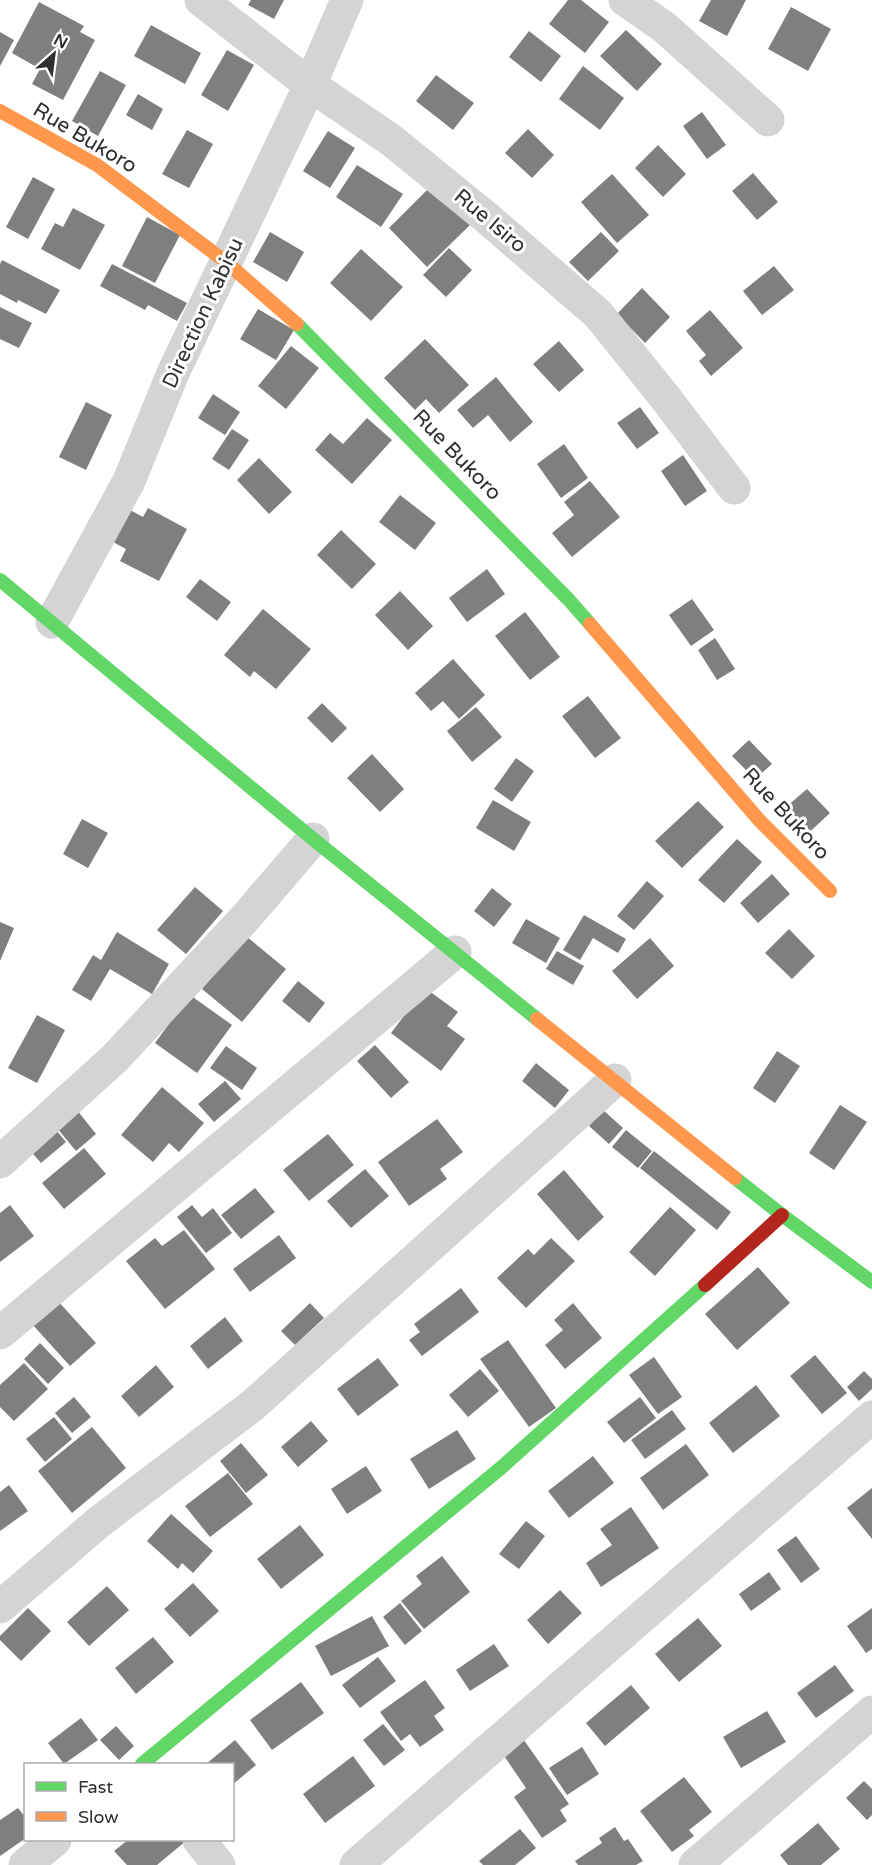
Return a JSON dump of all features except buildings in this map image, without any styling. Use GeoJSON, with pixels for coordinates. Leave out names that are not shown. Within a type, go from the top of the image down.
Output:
{"type":"FeatureCollection","features":[{"type":"Feature","properties":{"kind":"main road","name":"Rue Bukoro"},"geometry":{"type":"LineString","coordinates":[[0,111],[97,165],[226,262],[309,334],[569,600],[759,820],[830,891]]}},
{"type":"Feature","properties":{"kind":"main road"},"geometry":{"type":"LineString","coordinates":[[0,580],[313,839],[782,1215],[872,1282]]}},
{"type":"Feature","properties":{"kind":"main road"},"geometry":{"type":"LineString","coordinates":[[143,1763],[502,1467],[782,1215]]}},
{"type":"Feature","properties":{"kind":"street","name":"Rue Isiro"},"geometry":{"type":"LineString","coordinates":[[201,0],[310,85],[391,140],[488,218],[598,314],[734,488]]}},
{"type":"Feature","properties":{"kind":"street","name":"Direction Kabisu"},"geometry":{"type":"LineString","coordinates":[[52,622],[129,481],[173,373],[310,85],[347,0]]}},
{"type":"Feature","properties":{"kind":"street"},"geometry":{"type":"LineString","coordinates":[[625,0],[664,27],[768,120]]}},
{"type":"Feature","properties":{"kind":"street"},"geometry":{"type":"LineString","coordinates":[[0,1162],[115,1058],[246,917],[313,839]]}},
{"type":"Feature","properties":{"kind":"street"},"geometry":{"type":"LineString","coordinates":[[0,1332],[455,952]]}},
{"type":"Feature","properties":{"kind":"street"},"geometry":{"type":"LineString","coordinates":[[0,1607],[99,1522],[253,1405],[615,1080]]}},
{"type":"Feature","properties":{"kind":"street"},"geometry":{"type":"LineString","coordinates":[[356,1865],[872,1417]]}},
{"type":"Feature","properties":{"kind":"street"},"geometry":{"type":"LineString","coordinates":[[695,1865],[872,1712]]}},
{"type":"Feature","properties":{"kind":"street"},"geometry":{"type":"LineString","coordinates":[[25,1865],[53,1841]]}},
{"type":"Feature","properties":{"kind":"street"},"geometry":{"type":"LineString","coordinates":[[201,1841],[219,1865]]}},
{"type":"Feature","properties":{"kind":"traffic: fast"},"geometry":{"type":"LineString","coordinates":[[297,324],[590,624]]}},
{"type":"Feature","properties":{"kind":"traffic: fast"},"geometry":{"type":"LineString","coordinates":[[0,580],[313,839],[537,1019]]}},
{"type":"Feature","properties":{"kind":"traffic: fast"},"geometry":{"type":"LineString","coordinates":[[735,1178],[872,1282]]}},
{"type":"Feature","properties":{"kind":"traffic: fast"},"geometry":{"type":"LineString","coordinates":[[143,1763],[502,1467],[705,1285]]}},
{"type":"Feature","properties":{"kind":"traffic: slow"},"geometry":{"type":"LineString","coordinates":[[0,111],[97,165],[226,262],[297,324]]}},
{"type":"Feature","properties":{"kind":"traffic: slow"},"geometry":{"type":"LineString","coordinates":[[590,624],[759,820],[830,891]]}},
{"type":"Feature","properties":{"kind":"traffic: slow"},"geometry":{"type":"LineString","coordinates":[[537,1019],[735,1178]]}},
{"type":"Feature","properties":{"kind":"traffic: jam"},"geometry":{"type":"LineString","coordinates":[[705,1285],[782,1215]]}}]}
